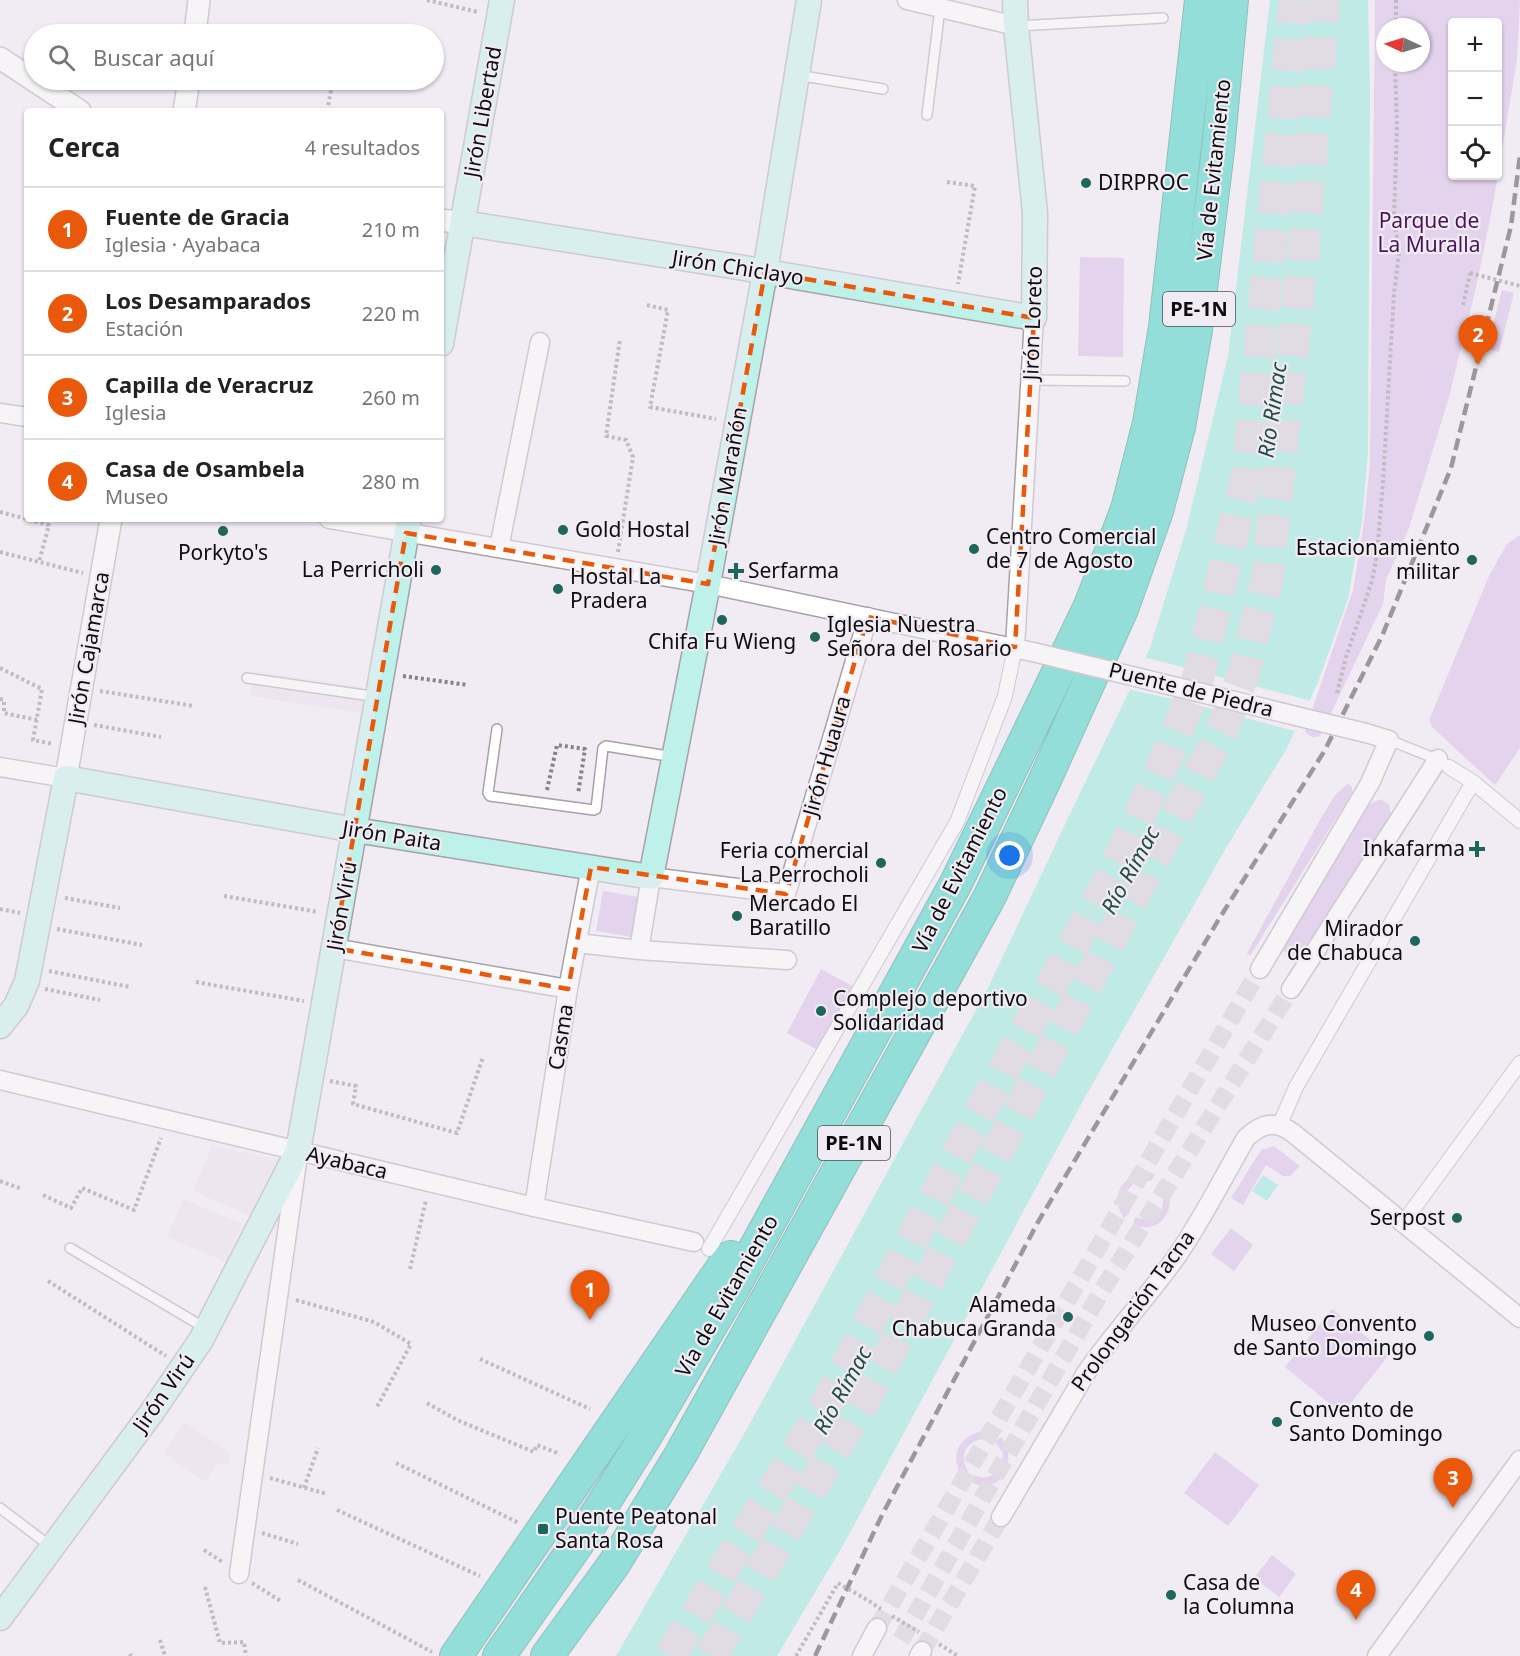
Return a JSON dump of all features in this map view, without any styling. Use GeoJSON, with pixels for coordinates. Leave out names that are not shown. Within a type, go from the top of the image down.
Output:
{"type":"FeatureCollection","features":[{"type":"Feature","properties":{"kind":"highway","name":"Vía de Evitamiento"},"geometry":{"type":"LineString","coordinates":[[499,1656],[583,1536],[636,1452],[732,1290],[956,883],[1090,606],[1127,509],[1149,423],[1164,327],[1201,0]]}},
{"type":"Feature","properties":{"kind":"highway","name":"Vía de Evitamiento"},"geometry":{"type":"LineString","coordinates":[[546,1656],[614,1564],[681,1454],[989,898],[1044,783],[1122,609],[1157,511],[1181,416],[1196,330],[1218,150],[1232,0]]}},
{"type":"Feature","properties":{"kind":"highway"},"geometry":{"type":"LineString","coordinates":[[444,1654],[722,1268],[780,1202]]}},
{"type":"Feature","properties":{"kind":"main road","name":"Jirón Marañón"},"geometry":{"type":"LineString","coordinates":[[651,877],[765,272],[810,0]]}},
{"type":"Feature","properties":{"kind":"main road","name":"Jirón Loreto"},"geometry":{"type":"LineString","coordinates":[[1015,0],[1035,213],[1034,318]]}},
{"type":"Feature","properties":{"kind":"main road","name":"Jirón Libertad"},"geometry":{"type":"LineString","coordinates":[[452,221],[501,9]]}},
{"type":"Feature","properties":{"kind":"main road","name":"Jirón Chiclayo"},"geometry":{"type":"LineString","coordinates":[[452,221],[1034,318]]}},
{"type":"Feature","properties":{"kind":"main road"},"geometry":{"type":"LineString","coordinates":[[444,310],[452,221]]}},
{"type":"Feature","properties":{"kind":"main road","name":"Jirón Virú"},"geometry":{"type":"LineString","coordinates":[[0,1618],[182,1367],[207,1329],[298,1151],[408,526]]}},
{"type":"Feature","properties":{"kind":"main road"},"geometry":{"type":"LineString","coordinates":[[2,1019],[16,1006],[28,976],[66,778]]}},
{"type":"Feature","properties":{"kind":"main road","name":"Jirón Paita"},"geometry":{"type":"LineString","coordinates":[[66,778],[355,830],[651,877]]}},
{"type":"Feature","properties":{"kind":"street"},"geometry":{"type":"LineString","coordinates":[[196,24],[200,0]]}},
{"type":"Feature","properties":{"kind":"street"},"geometry":{"type":"LineString","coordinates":[[908,0],[1016,26]]}},
{"type":"Feature","properties":{"kind":"street"},"geometry":{"type":"LineString","coordinates":[[0,58],[24,74]]}},
{"type":"Feature","properties":{"kind":"street"},"geometry":{"type":"LineString","coordinates":[[48,90],[75,108]]}},
{"type":"Feature","properties":{"kind":"street"},"geometry":{"type":"LineString","coordinates":[[184,108],[187,90]]}},
{"type":"Feature","properties":{"kind":"street","name":"Jirón Loreto"},"geometry":{"type":"LineString","coordinates":[[1015,647],[1034,318]]}},
{"type":"Feature","properties":{"kind":"street"},"geometry":{"type":"LineString","coordinates":[[499,548],[540,342]]}},
{"type":"Feature","properties":{"kind":"street"},"geometry":{"type":"LineString","coordinates":[[0,413],[24,417]]}},
{"type":"Feature","properties":{"kind":"street","name":"Jirón Cajamarca"},"geometry":{"type":"LineString","coordinates":[[66,778],[110,522]]}},
{"type":"Feature","properties":{"kind":"street","name":"Puente de Piedra"},"geometry":{"type":"LineString","coordinates":[[363,522],[408,526],[499,548],[708,584],[1015,647],[1389,740]]}},
{"type":"Feature","properties":{"kind":"street","name":"Jirón Huaura"},"geometry":{"type":"LineString","coordinates":[[786,894],[868,617]]}},
{"type":"Feature","properties":{"kind":"street"},"geometry":{"type":"LineString","coordinates":[[701,1245],[957,822],[1005,696],[1015,647]]}},
{"type":"Feature","properties":{"kind":"street"},"geometry":{"type":"LineString","coordinates":[[1260,969],[1370,783],[1389,740]]}},
{"type":"Feature","properties":{"kind":"street"},"geometry":{"type":"LineString","coordinates":[[1290,989],[1443,763],[1473,782],[1520,821]]}},
{"type":"Feature","properties":{"kind":"street","name":"Jirón Paita"},"geometry":{"type":"LineString","coordinates":[[0,767],[66,778]]}},
{"type":"Feature","properties":{"kind":"street"},"geometry":{"type":"LineString","coordinates":[[1473,782],[1296,1087],[1280,1124],[1293,1132],[1520,1318]]}},
{"type":"Feature","properties":{"kind":"street","name":"Casma"},"geometry":{"type":"LineString","coordinates":[[534,1207],[568,989],[591,867]]}},
{"type":"Feature","properties":{"kind":"street","name":"Jirón Paita"},"geometry":{"type":"LineString","coordinates":[[651,877],[786,894]]}},
{"type":"Feature","properties":{"kind":"street","name":"Jirón Marañón"},"geometry":{"type":"LineString","coordinates":[[639,950],[651,877]]}},
{"type":"Feature","properties":{"kind":"street"},"geometry":{"type":"LineString","coordinates":[[576,943],[639,950],[787,960]]}},
{"type":"Feature","properties":{"kind":"street"},"geometry":{"type":"LineString","coordinates":[[334,948],[568,989]]}},
{"type":"Feature","properties":{"kind":"street"},"geometry":{"type":"LineString","coordinates":[[1403,1223],[1520,1064]]}},
{"type":"Feature","properties":{"kind":"street","name":"Ayabaca"},"geometry":{"type":"LineString","coordinates":[[0,1080],[701,1245]]}},
{"type":"Feature","properties":{"kind":"street","name":"Prolongación Tacna"},"geometry":{"type":"LineString","coordinates":[[1001,1517],[1086,1372],[1180,1251],[1246,1138],[1259,1128],[1280,1124]]}},
{"type":"Feature","properties":{"kind":"street","name":"Jirón Virú"},"geometry":{"type":"LineString","coordinates":[[239,1574],[298,1151]]}},
{"type":"Feature","properties":{"kind":"street"},"geometry":{"type":"LineString","coordinates":[[1377,1656],[1520,1460]]}},
{"type":"Feature","properties":{"kind":"street"},"geometry":{"type":"LineString","coordinates":[[862,1656],[877,1628]]}},
{"type":"Feature","properties":{"kind":"lane"},"geometry":{"type":"LineString","coordinates":[[927,115],[940,8]]}},
{"type":"Feature","properties":{"kind":"lane"},"geometry":{"type":"LineString","coordinates":[[1016,26],[1163,18]]}},
{"type":"Feature","properties":{"kind":"lane"},"geometry":{"type":"LineString","coordinates":[[797,75],[883,89]]}},
{"type":"Feature","properties":{"kind":"lane"},"geometry":{"type":"LineString","coordinates":[[1031,380],[1125,381]]}},
{"type":"Feature","properties":{"kind":"lane"},"geometry":{"type":"LineString","coordinates":[[247,678],[378,697]]}},
{"type":"Feature","properties":{"kind":"lane"},"geometry":{"type":"LineString","coordinates":[[497,729],[488,793],[490,795],[594,810],[603,748],[606,746],[674,757]]}},
{"type":"Feature","properties":{"kind":"lane"},"geometry":{"type":"LineString","coordinates":[[1389,740],[1443,763]]}},
{"type":"Feature","properties":{"kind":"lane"},"geometry":{"type":"LineString","coordinates":[[70,1248],[207,1329]]}},
{"type":"Feature","properties":{"kind":"lane"},"geometry":{"type":"LineString","coordinates":[[0,1508],[52,1547]]}},
{"type":"Feature","properties":{"kind":"path"},"geometry":{"type":"LineString","coordinates":[[427,0],[501,9]]}},
{"type":"Feature","properties":{"kind":"path"},"geometry":{"type":"LineString","coordinates":[[1396,0],[1396,18]]}},
{"type":"Feature","properties":{"kind":"path"},"geometry":{"type":"LineString","coordinates":[[1337,693],[1346,657],[1372,581],[1377,554],[1394,293],[1399,254],[1394,218],[1397,136],[1395,72]]}},
{"type":"Feature","properties":{"kind":"path"},"geometry":{"type":"LineString","coordinates":[[328,108],[331,90]]}},
{"type":"Feature","properties":{"kind":"path"},"geometry":{"type":"LineString","coordinates":[[947,182],[975,186],[955,304]]}},
{"type":"Feature","properties":{"kind":"path"},"geometry":{"type":"LineString","coordinates":[[1463,305],[1470,273],[1520,286]]}},
{"type":"Feature","properties":{"kind":"path"},"geometry":{"type":"LineString","coordinates":[[647,305],[668,310],[650,407],[737,423]]}},
{"type":"Feature","properties":{"kind":"path"},"geometry":{"type":"LineString","coordinates":[[615,568],[633,457],[626,440],[606,436],[620,339]]}},
{"type":"Feature","properties":{"kind":"path"},"geometry":{"type":"LineString","coordinates":[[0,512],[24,518]]}},
{"type":"Feature","properties":{"kind":"path"},"geometry":{"type":"LineString","coordinates":[[38,522],[49,525],[39,562]]}},
{"type":"Feature","properties":{"kind":"path"},"geometry":{"type":"LineString","coordinates":[[0,552],[101,578]]}},
{"type":"Feature","properties":{"kind":"path"},"geometry":{"type":"LineString","coordinates":[[0,668],[42,689],[33,740],[71,748]]}},
{"type":"Feature","properties":{"kind":"path"},"geometry":{"type":"LineString","coordinates":[[382,672],[468,685]]}},
{"type":"Feature","properties":{"kind":"path"},"geometry":{"type":"LineString","coordinates":[[82,688],[194,706]]}},
{"type":"Feature","properties":{"kind":"path"},"geometry":{"type":"LineString","coordinates":[[0,699],[4,700],[4,713],[37,720]]}},
{"type":"Feature","properties":{"kind":"path"},"geometry":{"type":"LineString","coordinates":[[76,722],[161,737]]}},
{"type":"Feature","properties":{"kind":"path"},"geometry":{"type":"LineString","coordinates":[[545,802],[556,745],[585,749],[575,807]]}},
{"type":"Feature","properties":{"kind":"path"},"geometry":{"type":"LineString","coordinates":[[44,894],[120,908]]}},
{"type":"Feature","properties":{"kind":"path"},"geometry":{"type":"LineString","coordinates":[[224,896],[340,916]]}},
{"type":"Feature","properties":{"kind":"path"},"geometry":{"type":"LineString","coordinates":[[38,925],[142,945]]}},
{"type":"Feature","properties":{"kind":"path"},"geometry":{"type":"LineString","coordinates":[[28,976],[130,987]]}},
{"type":"Feature","properties":{"kind":"path"},"geometry":{"type":"LineString","coordinates":[[28,976],[100,1000]]}},
{"type":"Feature","properties":{"kind":"path"},"geometry":{"type":"LineString","coordinates":[[196,982],[324,1004]]}},
{"type":"Feature","properties":{"kind":"path"},"geometry":{"type":"LineString","coordinates":[[311,1078],[356,1086],[353,1104],[457,1133],[483,1058]]}},
{"type":"Feature","properties":{"kind":"path"},"geometry":{"type":"LineString","coordinates":[[43,1195],[71,1208],[82,1188],[134,1210],[168,1120]]}},
{"type":"Feature","properties":{"kind":"path"},"geometry":{"type":"LineString","coordinates":[[0,1181],[22,1189]]}},
{"type":"Feature","properties":{"kind":"path"},"geometry":{"type":"LineString","coordinates":[[410,1269],[430,1182]]}},
{"type":"Feature","properties":{"kind":"path"},"geometry":{"type":"LineString","coordinates":[[48,1281],[182,1367]]}},
{"type":"Feature","properties":{"kind":"path"},"geometry":{"type":"LineString","coordinates":[[278,1295],[374,1322],[411,1344],[377,1407]]}},
{"type":"Feature","properties":{"kind":"path"},"geometry":{"type":"LineString","coordinates":[[480,1359],[590,1409]]}},
{"type":"Feature","properties":{"kind":"path"},"geometry":{"type":"LineString","coordinates":[[427,1403],[457,1420],[534,1452],[537,1445],[560,1454]]}},
{"type":"Feature","properties":{"kind":"path"},"geometry":{"type":"LineString","coordinates":[[304,1488],[318,1448]]}},
{"type":"Feature","properties":{"kind":"path"},"geometry":{"type":"LineString","coordinates":[[396,1463],[520,1523]]}},
{"type":"Feature","properties":{"kind":"path"},"geometry":{"type":"LineString","coordinates":[[254,1474],[327,1494]]}},
{"type":"Feature","properties":{"kind":"path"},"geometry":{"type":"LineString","coordinates":[[337,1510],[487,1580]]}},
{"type":"Feature","properties":{"kind":"path"},"geometry":{"type":"LineString","coordinates":[[246,1528],[298,1544]]}},
{"type":"Feature","properties":{"kind":"path"},"geometry":{"type":"LineString","coordinates":[[298,1581],[444,1654]]}},
{"type":"Feature","properties":{"kind":"path"},"geometry":{"type":"LineString","coordinates":[[796,1656],[838,1583],[869,1601]]}},
{"type":"Feature","properties":{"kind":"path"},"geometry":{"type":"LineString","coordinates":[[205,1587],[220,1643],[244,1642],[246,1656]]}},
{"type":"Feature","properties":{"kind":"path"},"geometry":{"type":"LineString","coordinates":[[160,1640],[165,1656]]}},
{"type":"Feature","properties":{"kind":"highlighted area"},"geometry":{"type":"Polygon","coordinates":[[[765,272],[1034,318],[1015,647],[868,617],[786,894],[591,867],[568,989],[334,948],[406,533],[708,584],[765,272]]]}},
{"type":"Feature","properties":{"kind":"shaded area"},"geometry":{"type":"Polygon","coordinates":[[[254,671],[365,688],[361,713],[250,696],[254,671]]]}},
{"type":"Feature","properties":{"kind":"shaded area"},"geometry":{"type":"Polygon","coordinates":[[[212,1146],[280,1160],[255,1218],[193,1191],[212,1146]]]}},
{"type":"Feature","properties":{"kind":"shaded area"},"geometry":{"type":"Polygon","coordinates":[[[183,1199],[242,1224],[226,1262],[167,1237],[183,1199]]]}},
{"type":"Feature","properties":{"kind":"shaded area"},"geometry":{"type":"Polygon","coordinates":[[[185,1422],[230,1453],[229,1464],[218,1463],[205,1482],[164,1453],[185,1422]]]}},
{"type":"Feature","properties":{"kind":"green space","name":"Parque de La Muralla"},"geometry":{"type":"Polygon","coordinates":[[[1375,0],[1520,0],[1517,59],[1502,150],[1502,18],[1448,18],[1448,180],[1497,180],[1493,204],[1477,283],[1449,397],[1409,528],[1386,580],[1383,604],[1320,736],[1311,737],[1305,731],[1353,590],[1364,522],[1370,464],[1375,0]]]}},
{"type":"Feature","properties":{"kind":"green space"},"geometry":{"type":"Polygon","coordinates":[[[1080,257],[1124,258],[1123,357],[1078,356],[1080,257]]]}},
{"type":"Feature","properties":{"kind":"green space"},"geometry":{"type":"Polygon","coordinates":[[[1502,290],[1514,293],[1499,352],[1487,349],[1502,290]]]}},
{"type":"Feature","properties":{"kind":"green space"},"geometry":{"type":"Polygon","coordinates":[[[1520,535],[1520,748],[1495,785],[1433,728],[1429,720],[1489,576],[1507,544],[1520,535]]]}},
{"type":"Feature","properties":{"kind":"green space"},"geometry":{"type":"Polygon","coordinates":[[[1348,784],[1352,787],[1352,793],[1250,956],[1247,953],[1321,818],[1335,795],[1348,784]]]}},
{"type":"Feature","properties":{"kind":"green space"},"geometry":{"type":"Polygon","coordinates":[[[1378,800],[1389,805],[1391,816],[1300,958],[1289,958],[1282,948],[1285,940],[1370,804],[1378,800]]]}},
{"type":"Feature","properties":{"kind":"green space"},"geometry":{"type":"Polygon","coordinates":[[[603,891],[638,897],[631,937],[596,931],[603,891]]]}},
{"type":"Feature","properties":{"kind":"green space","name":"Complejo deportivo Solidaridad"},"geometry":{"type":"Polygon","coordinates":[[[821,969],[856,988],[821,1052],[787,1033],[821,969]]]}},
{"type":"Feature","properties":{"kind":"green space"},"geometry":{"type":"Polygon","coordinates":[[[1274,1146],[1300,1166],[1290,1176],[1283,1176],[1266,1165],[1243,1205],[1231,1198],[1261,1150],[1274,1146]]]}},
{"type":"Feature","properties":{"kind":"green space"},"geometry":{"type":"Polygon","coordinates":[[[1146,1172],[1155,1174],[1151,1181],[1137,1182],[1130,1187],[1125,1199],[1130,1212],[1124,1218],[1118,1202],[1120,1188],[1130,1178],[1146,1172]]]}},
{"type":"Feature","properties":{"kind":"green space"},"geometry":{"type":"Polygon","coordinates":[[[1162,1179],[1168,1188],[1170,1198],[1166,1215],[1153,1226],[1143,1227],[1133,1224],[1135,1217],[1150,1218],[1162,1209],[1164,1195],[1157,1184],[1162,1179]]]}},
{"type":"Feature","properties":{"kind":"green space"},"geometry":{"type":"Polygon","coordinates":[[[1231,1228],[1253,1245],[1234,1271],[1211,1254],[1231,1228]]]}},
{"type":"Feature","properties":{"kind":"green space"},"geometry":{"type":"Polygon","coordinates":[[[1332,1309],[1389,1355],[1342,1414],[1285,1367],[1332,1309]]]}},
{"type":"Feature","properties":{"kind":"green space"},"geometry":{"type":"Polygon","coordinates":[[[654,1394],[661,1399],[488,1656],[481,1656],[654,1394]]]}},
{"type":"Feature","properties":{"kind":"green space"},"geometry":{"type":"Polygon","coordinates":[[[984,1431],[993,1433],[990,1439],[977,1440],[967,1448],[964,1458],[968,1471],[962,1476],[956,1461],[959,1447],[969,1436],[984,1431]]]}},
{"type":"Feature","properties":{"kind":"green space"},"geometry":{"type":"Polygon","coordinates":[[[1001,1437],[1008,1456],[1005,1474],[992,1484],[972,1483],[974,1475],[982,1478],[989,1477],[1001,1467],[1003,1453],[995,1442],[1001,1437]]]}},
{"type":"Feature","properties":{"kind":"green space"},"geometry":{"type":"Polygon","coordinates":[[[1215,1452],[1259,1485],[1228,1526],[1184,1493],[1215,1452]]]}},
{"type":"Feature","properties":{"kind":"green space"},"geometry":{"type":"Polygon","coordinates":[[[1272,1555],[1296,1574],[1279,1597],[1254,1578],[1272,1555]]]}},
{"type":"Feature","properties":{"kind":"water","name":"Río Rímac"},"geometry":{"type":"Polygon","coordinates":[[[1270,0],[1368,0],[1370,92],[1368,452],[1362,521],[1348,599],[1318,682],[1287,748],[1226,848],[1079,1108],[845,1542],[777,1656],[616,1656],[748,1427],[988,988],[1150,648],[1186,530],[1228,356],[1270,0]]]}},
{"type":"Feature","properties":{"kind":"water"},"geometry":{"type":"Polygon","coordinates":[[[1263,1175],[1278,1185],[1267,1201],[1252,1191],[1263,1175]]]}},
{"type":"Feature","properties":{"kind":"pier"},"geometry":{"type":"Polygon","coordinates":[[[1143,657],[1312,701],[1298,732],[1127,689],[1143,657]]]}},
{"type":"Feature","properties":{"kind":"tunnel"},"geometry":{"type":"LineString","coordinates":[[670,1656],[828,1401],[959,1150],[1112,875],[1171,747],[1197,682],[1247,474],[1295,0]]}},
{"type":"Feature","properties":{"kind":"tunnel"},"geometry":{"type":"LineString","coordinates":[[711,1656],[861,1406],[1222,731],[1244,672],[1267,580],[1303,256],[1324,0]]}},
{"type":"Feature","properties":{"kind":"tunnel"},"geometry":{"type":"LineString","coordinates":[[877,1628],[1260,969]]}},
{"type":"Feature","properties":{"kind":"tunnel"},"geometry":{"type":"LineString","coordinates":[[901,1640],[1101,1292],[1291,989]]}},
{"type":"Feature","properties":{"kind":"tunnel"},"geometry":{"type":"LineString","coordinates":[[922,1651],[1001,1517]]}},
{"type":"Feature","properties":{"kind":"railway"},"geometry":{"type":"LineString","coordinates":[[815,1656],[882,1515],[1038,1222],[1219,919],[1325,750],[1382,636],[1451,468],[1511,226],[1520,155]]}},
{"type":"Feature","properties":{"kind":"place","name":"DIRPROC"},"geometry":{"type":"Point","coordinates":[1086,183]}},
{"type":"Feature","properties":{"kind":"place","name":"Los Desamparados"},"geometry":{"type":"Point","coordinates":[1478,365]}},
{"type":"Feature","properties":{"kind":"place","name":"Gold Hostal"},"geometry":{"type":"Point","coordinates":[563,530]}},
{"type":"Feature","properties":{"kind":"place","name":"Porkyto's"},"geometry":{"type":"Point","coordinates":[223,531]}},
{"type":"Feature","properties":{"kind":"place","name":"Centro Comercial de 7 de Agosto"},"geometry":{"type":"Point","coordinates":[974,549]}},
{"type":"Feature","properties":{"kind":"place","name":"Estacionamiento militar"},"geometry":{"type":"Point","coordinates":[1472,560]}},
{"type":"Feature","properties":{"kind":"place","name":"La Perricholi"},"geometry":{"type":"Point","coordinates":[436,570]}},
{"type":"Feature","properties":{"kind":"place","name":"Serfarma"},"geometry":{"type":"Point","coordinates":[736,571]}},
{"type":"Feature","properties":{"kind":"place","name":"Hostal La Pradera"},"geometry":{"type":"Point","coordinates":[558,589]}},
{"type":"Feature","properties":{"kind":"place","name":"Chifa Fu Wieng"},"geometry":{"type":"Point","coordinates":[722,620]}},
{"type":"Feature","properties":{"kind":"place","name":"Iglesia Nuestra Señora del Rosario"},"geometry":{"type":"Point","coordinates":[815,637]}},
{"type":"Feature","properties":{"kind":"place","name":"Inkafarma"},"geometry":{"type":"Point","coordinates":[1477,849]}},
{"type":"Feature","properties":{"kind":"place","name":"Feria comercial La Perrocholi"},"geometry":{"type":"Point","coordinates":[881,863]}},
{"type":"Feature","properties":{"kind":"place","name":"Mercado El Baratillo"},"geometry":{"type":"Point","coordinates":[737,916]}},
{"type":"Feature","properties":{"kind":"place","name":"Mirador de Chabuca"},"geometry":{"type":"Point","coordinates":[1415,941]}},
{"type":"Feature","properties":{"kind":"place","name":"Complejo deportivo Solidaridad"},"geometry":{"type":"Point","coordinates":[821,1011]}},
{"type":"Feature","properties":{"kind":"place","name":"Serpost"},"geometry":{"type":"Point","coordinates":[1457,1218]}},
{"type":"Feature","properties":{"kind":"place","name":"Alameda Chabuca Granda"},"geometry":{"type":"Point","coordinates":[1068,1317]}},
{"type":"Feature","properties":{"kind":"place","name":"Fuente de Gracia"},"geometry":{"type":"Point","coordinates":[590,1320]}},
{"type":"Feature","properties":{"kind":"place","name":"Museo Convento de Santo Domingo"},"geometry":{"type":"Point","coordinates":[1429,1336]}},
{"type":"Feature","properties":{"kind":"place","name":"Convento de Santo Domingo"},"geometry":{"type":"Point","coordinates":[1277,1422]}},
{"type":"Feature","properties":{"kind":"place","name":"Capilla de Veracruz"},"geometry":{"type":"Point","coordinates":[1453,1508]}},
{"type":"Feature","properties":{"kind":"place","name":"Puente Peatonal Santa Rosa"},"geometry":{"type":"Point","coordinates":[543,1529]}},
{"type":"Feature","properties":{"kind":"place","name":"Casa de la Columna"},"geometry":{"type":"Point","coordinates":[1171,1595]}},
{"type":"Feature","properties":{"kind":"place","name":"Casa de Osambela"},"geometry":{"type":"Point","coordinates":[1356,1620]}}]}
